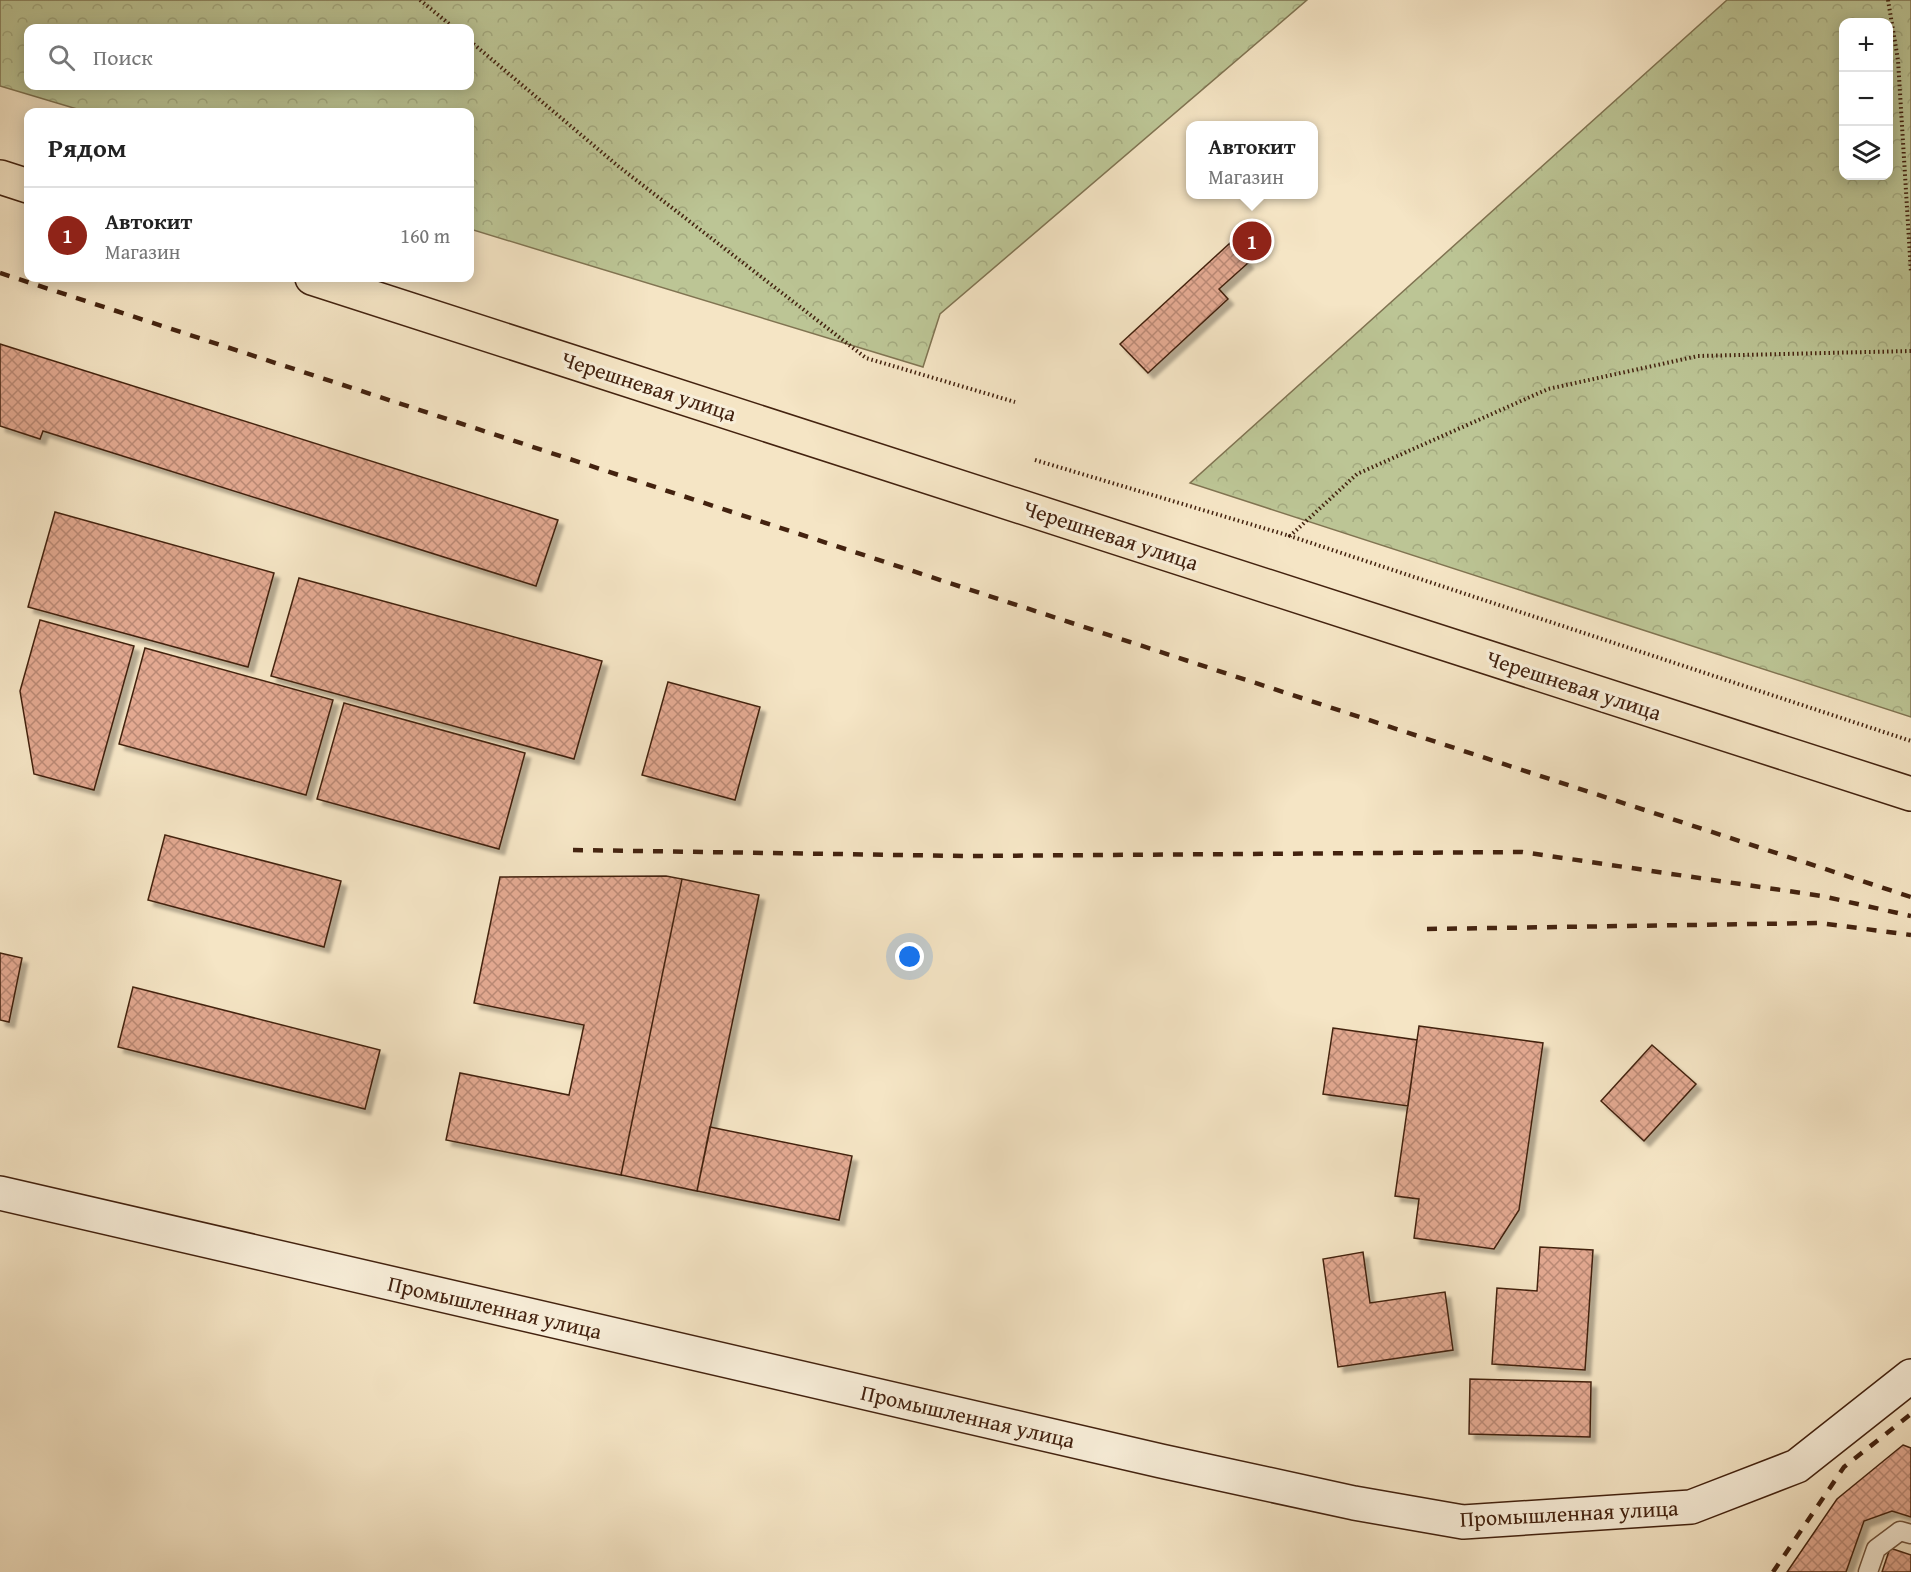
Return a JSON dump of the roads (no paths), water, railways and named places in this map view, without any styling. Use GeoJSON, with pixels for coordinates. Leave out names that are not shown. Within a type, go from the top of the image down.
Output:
{"type":"FeatureCollection","features":[{"type":"Feature","properties":{"kind":"main road"},"geometry":{"type":"LineString","coordinates":[[0,177],[24,185]]}},
{"type":"Feature","properties":{"kind":"main road","name":"Черешневая улица"},"geometry":{"type":"LineString","coordinates":[[324,282],[1911,794]]}},
{"type":"Feature","properties":{"kind":"street","name":"Промышленная улица"},"geometry":{"type":"LineString","coordinates":[[0,1193],[1161,1461],[1354,1503],[1463,1522],[1690,1507],[1797,1466],[1911,1376]]}},
{"type":"Feature","properties":{"kind":"lane"},"geometry":{"type":"LineString","coordinates":[[1868,1572],[1875,1549],[1900,1531],[1911,1534]]}},
{"type":"Feature","properties":{"kind":"railway"},"geometry":{"type":"LineString","coordinates":[[0,273],[24,281]]}},
{"type":"Feature","properties":{"kind":"railway"},"geometry":{"type":"LineString","coordinates":[[28,282],[1911,897]]}},
{"type":"Feature","properties":{"kind":"railway"},"geometry":{"type":"LineString","coordinates":[[573,850],[966,856],[1522,852],[1822,896],[1911,916]]}},
{"type":"Feature","properties":{"kind":"railway"},"geometry":{"type":"LineString","coordinates":[[1427,929],[1820,923],[1911,935]]}},
{"type":"Feature","properties":{"kind":"railway"},"geometry":{"type":"LineString","coordinates":[[1773,1572],[1844,1467],[1911,1414]]}},
{"type":"Feature","properties":{"kind":"place","name":"Автокит"},"geometry":{"type":"Point","coordinates":[1252,241]}}]}
